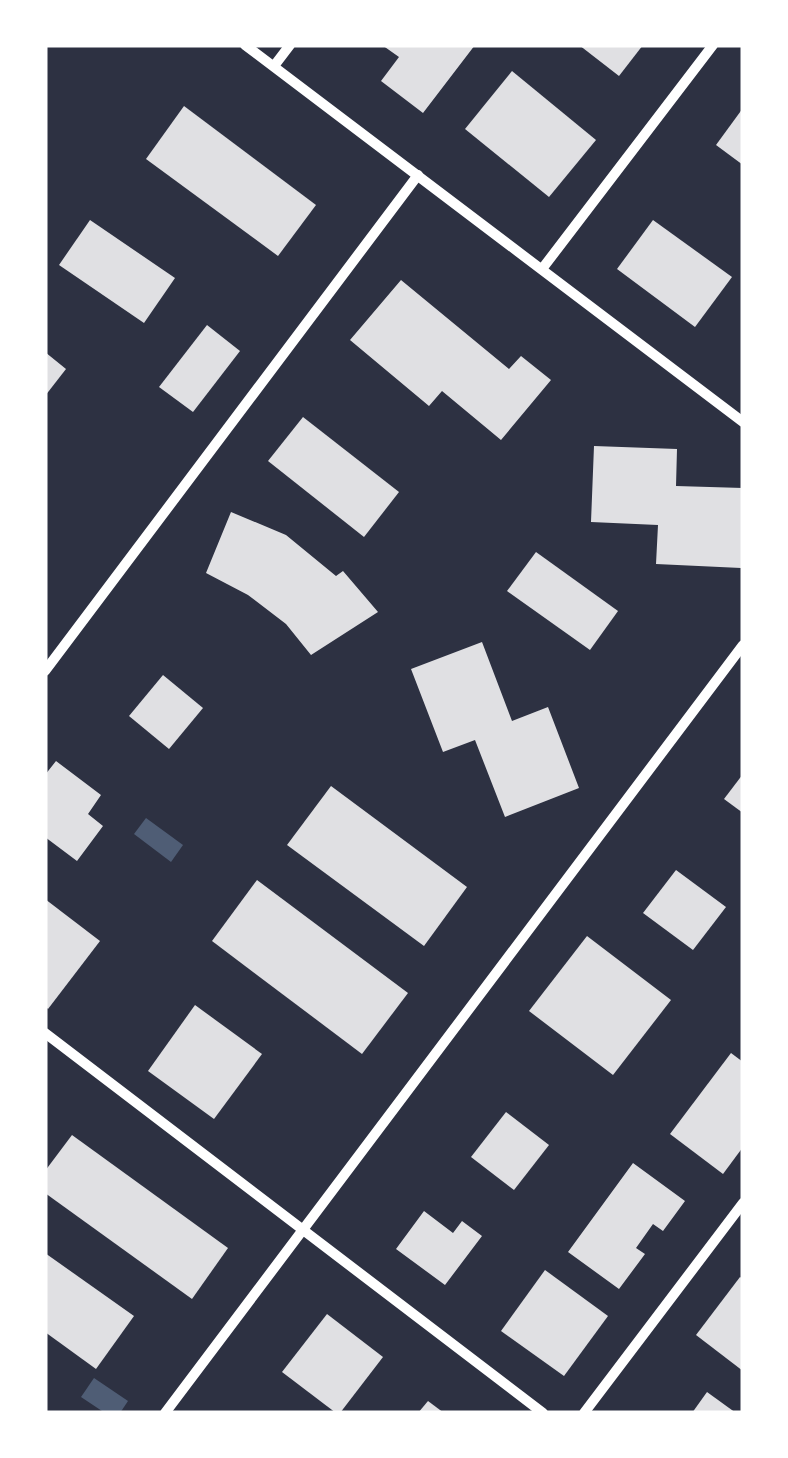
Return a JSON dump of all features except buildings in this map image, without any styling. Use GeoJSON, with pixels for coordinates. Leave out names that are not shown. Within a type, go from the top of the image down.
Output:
{"type":"FeatureCollection","features":[{"type":"Feature","properties":{"kind":"street"},"geometry":{"type":"LineString","coordinates":[[245,45],[743,422]]}},
{"type":"Feature","properties":{"kind":"street"},"geometry":{"type":"LineString","coordinates":[[274,66],[290,45]]}},
{"type":"Feature","properties":{"kind":"street"},"geometry":{"type":"LineString","coordinates":[[542,269],[713,45]]}},
{"type":"Feature","properties":{"kind":"street"},"geometry":{"type":"LineString","coordinates":[[45,671],[418,175]]}},
{"type":"Feature","properties":{"kind":"street"},"geometry":{"type":"LineString","coordinates":[[165,1413],[743,645]]}},
{"type":"Feature","properties":{"kind":"street"},"geometry":{"type":"LineString","coordinates":[[45,1033],[543,1413]]}},
{"type":"Feature","properties":{"kind":"street"},"geometry":{"type":"LineString","coordinates":[[584,1413],[743,1203]]}},
{"type":"Feature","properties":{"kind":"water"},"geometry":{"type":"Polygon","coordinates":[[[146,818],[183,845],[171,862],[134,834],[146,818]]]}},
{"type":"Feature","properties":{"kind":"water"},"geometry":{"type":"Polygon","coordinates":[[[94,1378],[128,1401],[120,1413],[105,1413],[81,1397],[94,1378]]]}}]}
